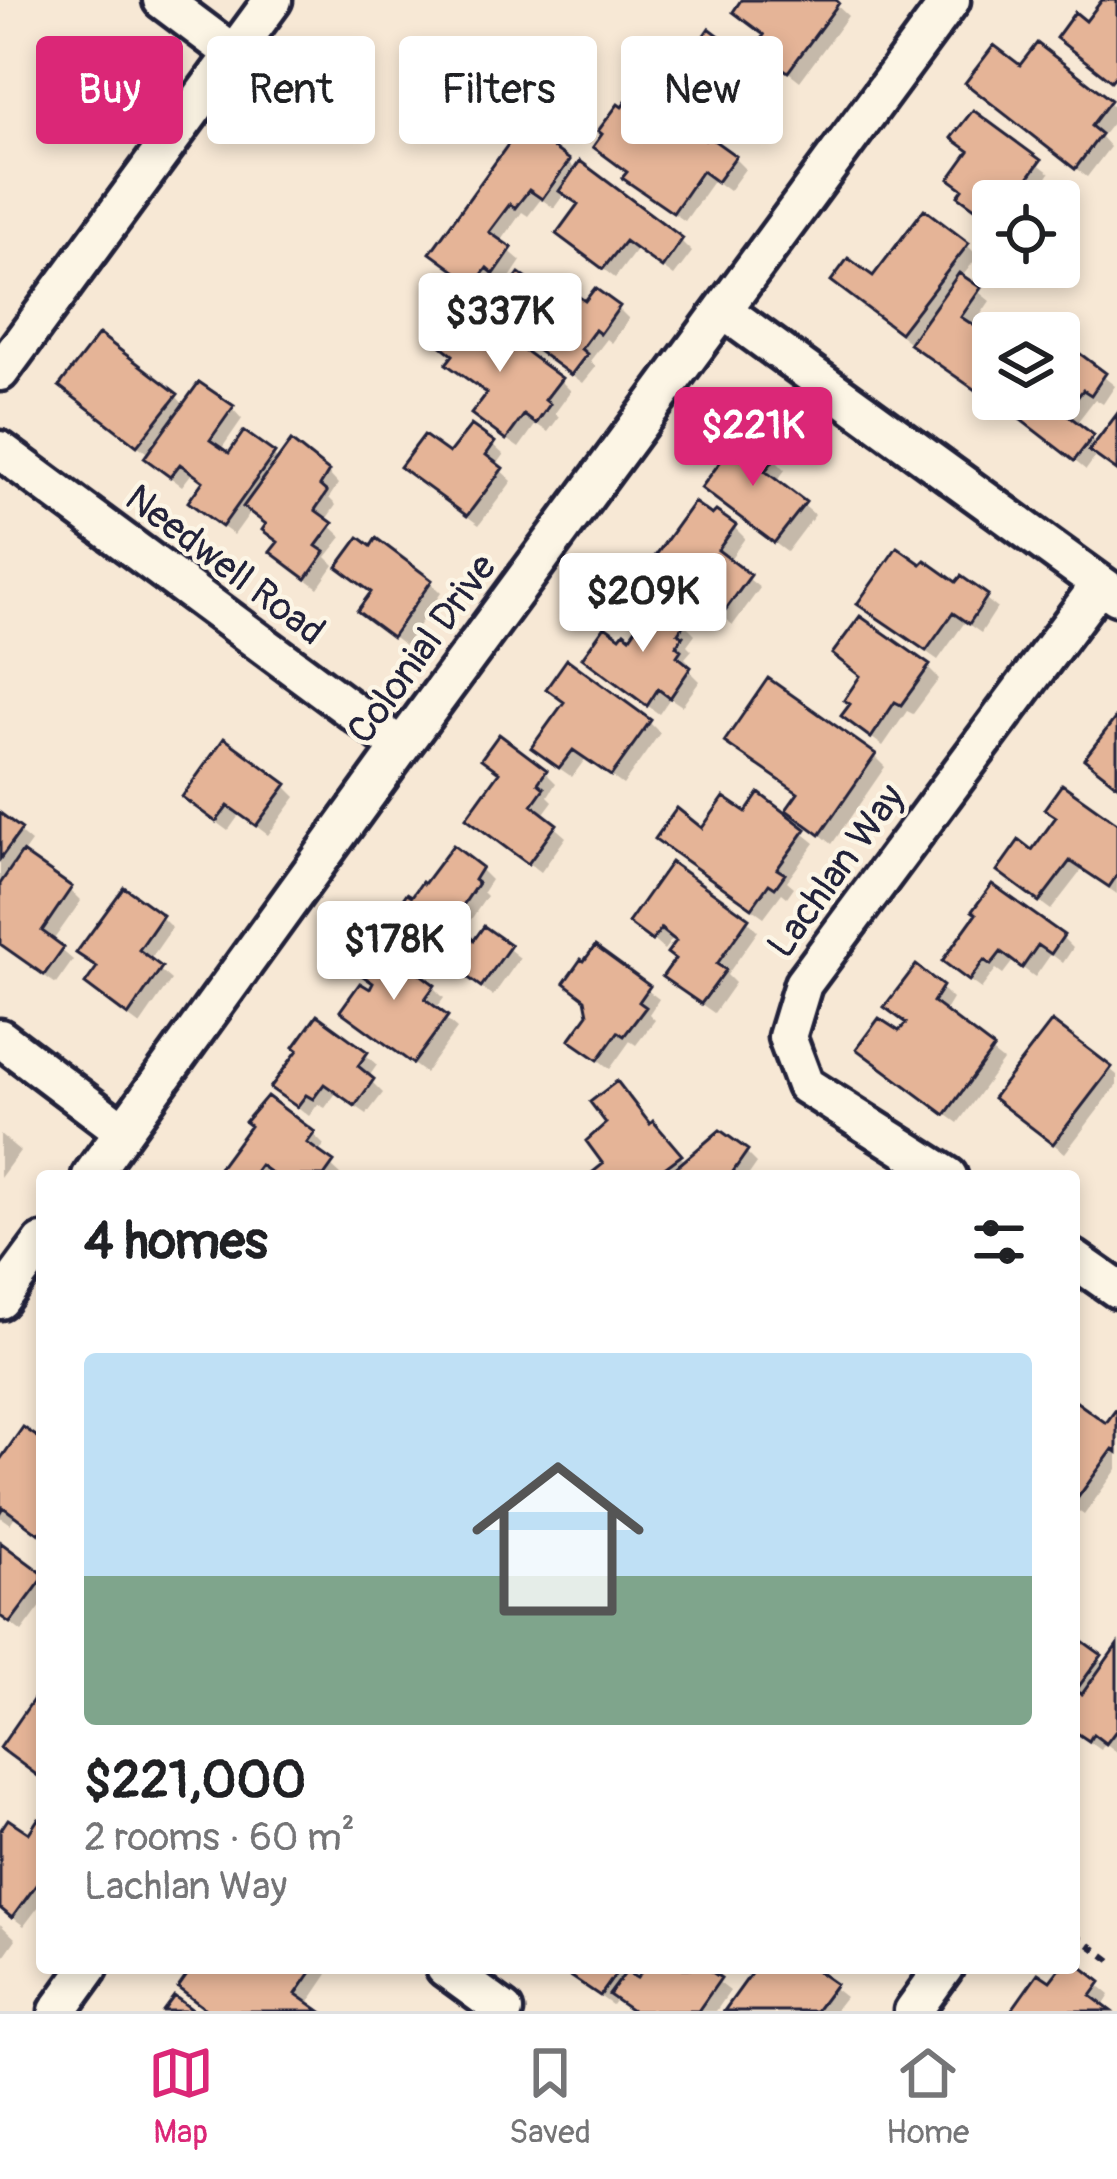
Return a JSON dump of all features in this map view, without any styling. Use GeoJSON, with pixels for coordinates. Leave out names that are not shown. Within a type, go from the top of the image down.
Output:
{"type":"FeatureCollection","features":[{"type":"Feature","properties":{"kind":"street"},"geometry":{"type":"LineString","coordinates":[[162,0],[210,36]]}},
{"type":"Feature","properties":{"kind":"street"},"geometry":{"type":"LineString","coordinates":[[247,36],[273,0]]}},
{"type":"Feature","properties":{"kind":"street","name":"Colonial Drive"},"geometry":{"type":"LineString","coordinates":[[95,1170],[951,0]]}},
{"type":"Feature","properties":{"kind":"street"},"geometry":{"type":"LineString","coordinates":[[0,372],[207,91]]}},
{"type":"Feature","properties":{"kind":"street","name":"Lachlan Way"},"geometry":{"type":"LineString","coordinates":[[724,311],[1108,590],[803,984],[787,1037],[805,1085],[939,1170]]}},
{"type":"Feature","properties":{"kind":"street","name":"Needwell Road"},"geometry":{"type":"LineString","coordinates":[[0,450],[401,747]]}},
{"type":"Feature","properties":{"kind":"street"},"geometry":{"type":"LineString","coordinates":[[0,1038],[123,1131]]}},
{"type":"Feature","properties":{"kind":"street"},"geometry":{"type":"LineString","coordinates":[[0,1300],[36,1251]]}},
{"type":"Feature","properties":{"kind":"street"},"geometry":{"type":"LineString","coordinates":[[1080,1262],[1117,1289]]}},
{"type":"Feature","properties":{"kind":"street"},"geometry":{"type":"LineString","coordinates":[[58,2011],[85,1974]]}},
{"type":"Feature","properties":{"kind":"street"},"geometry":{"type":"LineString","coordinates":[[453,1974],[504,2011]]}},
{"type":"Feature","properties":{"kind":"street"},"geometry":{"type":"LineString","coordinates":[[913,2011],[940,1974]]}},
{"type":"Feature","properties":{"kind":"path"},"geometry":{"type":"LineString","coordinates":[[1080,1938],[1117,1964]]}},
{"type":"Feature","properties":{"kind":"building"},"geometry":{"type":"Polygon","coordinates":[[[741,0],[839,3],[788,72],[783,68],[783,36],[763,36],[733,12],[741,0]]]}},
{"type":"Feature","properties":{"kind":"building"},"geometry":{"type":"Polygon","coordinates":[[[1102,0],[1117,0],[1117,74],[1111,81],[1056,38],[1075,12],[1086,21],[1102,0]]]}},
{"type":"Feature","properties":{"kind":"building"},"geometry":{"type":"Polygon","coordinates":[[[1037,43],[1111,100],[1091,126],[1101,134],[1075,169],[965,83],[994,45],[1020,65],[1037,43]]]}},
{"type":"Feature","properties":{"kind":"building"},"geometry":{"type":"Polygon","coordinates":[[[618,104],[621,144],[719,144],[736,156],[717,182],[702,171],[673,213],[622,178],[627,172],[593,147],[602,134],[598,131],[618,104]]]}},
{"type":"Feature","properties":{"kind":"building"},"geometry":{"type":"Polygon","coordinates":[[[973,110],[1041,160],[1026,180],[972,180],[972,206],[958,196],[963,189],[949,179],[969,151],[951,138],[973,110]]]}},
{"type":"Feature","properties":{"kind":"building"},"geometry":{"type":"Polygon","coordinates":[[[508,144],[548,144],[570,160],[542,199],[529,190],[515,208],[510,204],[489,232],[512,248],[494,274],[487,268],[474,285],[430,253],[508,144]]]}},
{"type":"Feature","properties":{"kind":"building"},"geometry":{"type":"Polygon","coordinates":[[[580,161],[683,238],[662,268],[625,241],[603,269],[556,234],[578,204],[559,191],[580,161]]]}},
{"type":"Feature","properties":{"kind":"building"},"geometry":{"type":"Polygon","coordinates":[[[924,209],[969,243],[900,333],[831,281],[848,258],[873,276],[924,209]]]}},
{"type":"Feature","properties":{"kind":"building"},"geometry":{"type":"Polygon","coordinates":[[[519,273],[562,305],[572,292],[585,301],[595,288],[620,306],[600,334],[595,330],[581,349],[587,354],[571,375],[489,315],[519,273]]]}},
{"type":"Feature","properties":{"kind":"building"},"geometry":{"type":"Polygon","coordinates":[[[959,273],[972,282],[972,288],[981,288],[961,317],[972,324],[972,388],[909,344],[959,273]]]}},
{"type":"Feature","properties":{"kind":"building"},"geometry":{"type":"Polygon","coordinates":[[[474,313],[562,378],[545,400],[550,404],[536,424],[524,415],[506,440],[471,414],[487,393],[446,364],[453,355],[439,344],[458,318],[467,324],[474,313]]]}},
{"type":"Feature","properties":{"kind":"building"},"geometry":{"type":"Polygon","coordinates":[[[99,334],[178,394],[137,446],[59,386],[99,334]]]}},
{"type":"Feature","properties":{"kind":"building"},"geometry":{"type":"Polygon","coordinates":[[[1080,354],[1106,373],[1091,395],[1083,390],[1080,394],[1080,354]]]}},
{"type":"Feature","properties":{"kind":"building"},"geometry":{"type":"Polygon","coordinates":[[[199,382],[234,406],[210,440],[229,453],[244,431],[275,453],[222,527],[188,502],[203,481],[180,464],[170,477],[144,458],[199,382]]]}},
{"type":"Feature","properties":{"kind":"building"},"geometry":{"type":"Polygon","coordinates":[[[1117,414],[1117,471],[1089,451],[1117,414]]]}},
{"type":"Feature","properties":{"kind":"building"},"geometry":{"type":"Polygon","coordinates":[[[1021,420],[1074,420],[1094,435],[1074,461],[1021,420]]]}},
{"type":"Feature","properties":{"kind":"building"},"geometry":{"type":"Polygon","coordinates":[[[471,425],[495,442],[486,455],[503,468],[467,516],[400,467],[424,435],[449,453],[471,425]]]}},
{"type":"Feature","properties":{"kind":"building"},"geometry":{"type":"Polygon","coordinates":[[[742,432],[776,457],[765,471],[806,502],[774,543],[701,488],[742,432]]]}},
{"type":"Feature","properties":{"kind":"building"},"geometry":{"type":"Polygon","coordinates":[[[291,441],[329,471],[320,486],[327,492],[315,510],[333,523],[316,546],[325,552],[306,579],[270,552],[278,542],[262,530],[266,524],[243,507],[291,441]]]}},
{"type":"Feature","properties":{"kind":"building"},"geometry":{"type":"Polygon","coordinates":[[[694,502],[736,525],[718,550],[751,575],[721,616],[673,581],[666,590],[643,573],[694,502]]]}},
{"type":"Feature","properties":{"kind":"building"},"geometry":{"type":"Polygon","coordinates":[[[359,537],[371,546],[376,538],[432,580],[392,637],[357,611],[371,592],[337,567],[359,537]]]}},
{"type":"Feature","properties":{"kind":"building"},"geometry":{"type":"Polygon","coordinates":[[[897,547],[956,582],[961,576],[988,595],[969,624],[953,613],[926,651],[857,604],[897,547]]]}},
{"type":"Feature","properties":{"kind":"building"},"geometry":{"type":"Polygon","coordinates":[[[656,599],[686,621],[678,633],[683,636],[676,646],[681,650],[677,656],[691,667],[670,698],[658,689],[647,706],[582,658],[605,626],[620,637],[624,632],[630,637],[656,599]]]}},
{"type":"Feature","properties":{"kind":"building"},"geometry":{"type":"Polygon","coordinates":[[[860,616],[930,665],[901,705],[895,702],[871,738],[841,716],[850,704],[844,700],[860,676],[832,654],[860,616]]]}},
{"type":"Feature","properties":{"kind":"building"},"geometry":{"type":"Polygon","coordinates":[[[567,659],[651,720],[611,776],[573,750],[559,768],[531,748],[564,702],[546,689],[567,659]]]}},
{"type":"Feature","properties":{"kind":"building"},"geometry":{"type":"Polygon","coordinates":[[[768,678],[876,754],[820,835],[786,810],[798,793],[724,742],[768,678]]]}},
{"type":"Feature","properties":{"kind":"building"},"geometry":{"type":"Polygon","coordinates":[[[1117,716],[1117,785],[1084,759],[1117,716]]]}},
{"type":"Feature","properties":{"kind":"building"},"geometry":{"type":"Polygon","coordinates":[[[499,734],[547,770],[538,783],[544,788],[532,805],[557,824],[528,864],[466,818],[499,772],[481,759],[499,734]]]}},
{"type":"Feature","properties":{"kind":"building"},"geometry":{"type":"Polygon","coordinates":[[[224,738],[287,784],[256,826],[228,806],[216,822],[182,797],[224,738]]]}},
{"type":"Feature","properties":{"kind":"building"},"geometry":{"type":"Polygon","coordinates":[[[1062,784],[1117,823],[1117,875],[1109,887],[1070,861],[1039,902],[997,871],[1019,840],[1032,850],[1056,817],[1044,809],[1062,784]]]}},
{"type":"Feature","properties":{"kind":"building"},"geometry":{"type":"Polygon","coordinates":[[[759,793],[806,829],[777,869],[785,874],[775,888],[769,884],[752,908],[655,839],[677,808],[702,828],[724,797],[746,812],[759,793]]]}},
{"type":"Feature","properties":{"kind":"building"},"geometry":{"type":"Polygon","coordinates":[[[0,813],[22,829],[0,859],[0,813]]]}},
{"type":"Feature","properties":{"kind":"building"},"geometry":{"type":"Polygon","coordinates":[[[453,845],[482,867],[474,880],[478,883],[451,923],[474,940],[484,926],[511,945],[481,987],[388,920],[407,893],[412,896],[424,884],[453,845]]]}},
{"type":"Feature","properties":{"kind":"building"},"geometry":{"type":"Polygon","coordinates":[[[22,852],[72,887],[42,931],[64,947],[44,975],[0,944],[0,884],[22,852]]]}},
{"type":"Feature","properties":{"kind":"building"},"geometry":{"type":"Polygon","coordinates":[[[671,862],[749,918],[717,964],[726,970],[701,1004],[662,977],[675,959],[667,953],[676,941],[661,929],[652,941],[628,923],[671,862]]]}},
{"type":"Feature","properties":{"kind":"building"},"geometry":{"type":"Polygon","coordinates":[[[992,884],[1064,935],[1051,954],[1038,945],[1022,968],[1001,952],[991,965],[984,960],[969,981],[942,961],[992,884]]]}},
{"type":"Feature","properties":{"kind":"building"},"geometry":{"type":"Polygon","coordinates":[[[124,887],[163,915],[139,950],[162,967],[128,1016],[85,984],[97,967],[76,953],[124,887]]]}},
{"type":"Feature","properties":{"kind":"building"},"geometry":{"type":"Polygon","coordinates":[[[374,939],[435,985],[425,999],[448,1016],[413,1064],[340,1011],[360,983],[370,989],[373,983],[353,969],[374,939]]]}},
{"type":"Feature","properties":{"kind":"building"},"geometry":{"type":"Polygon","coordinates":[[[595,946],[650,986],[639,1002],[646,1007],[624,1036],[618,1032],[598,1060],[569,1040],[588,1014],[585,999],[564,983],[595,946]]]}},
{"type":"Feature","properties":{"kind":"building"},"geometry":{"type":"Polygon","coordinates":[[[916,965],[943,986],[933,1002],[994,1048],[945,1115],[856,1049],[879,1018],[899,1031],[906,1023],[884,1007],[916,965]]]}},
{"type":"Feature","properties":{"kind":"building"},"geometry":{"type":"Polygon","coordinates":[[[317,1015],[368,1052],[358,1066],[374,1079],[355,1106],[324,1084],[313,1099],[306,1095],[297,1107],[270,1088],[317,1015]]]}},
{"type":"Feature","properties":{"kind":"building"},"geometry":{"type":"Polygon","coordinates":[[[1052,1021],[1112,1067],[1053,1144],[993,1098],[1052,1021]]]}},
{"type":"Feature","properties":{"kind":"building"},"geometry":{"type":"Polygon","coordinates":[[[617,1081],[682,1155],[662,1170],[596,1170],[603,1164],[586,1141],[606,1123],[590,1102],[617,1081]]]}},
{"type":"Feature","properties":{"kind":"building"},"geometry":{"type":"Polygon","coordinates":[[[267,1096],[315,1132],[307,1143],[334,1162],[328,1170],[267,1170],[260,1165],[256,1170],[217,1170],[250,1126],[245,1122],[267,1096]]]}},
{"type":"Feature","properties":{"kind":"building"},"geometry":{"type":"Polygon","coordinates":[[[720,1130],[748,1150],[734,1170],[673,1170],[720,1130]]]}},
{"type":"Feature","properties":{"kind":"building"},"geometry":{"type":"Polygon","coordinates":[[[1080,1404],[1106,1423],[1117,1408],[1117,1452],[1113,1449],[1080,1495],[1080,1404]]]}},
{"type":"Feature","properties":{"kind":"building"},"geometry":{"type":"Polygon","coordinates":[[[23,1427],[36,1436],[36,1532],[3,1507],[0,1512],[0,1460],[23,1427]]]}},
{"type":"Feature","properties":{"kind":"building"},"geometry":{"type":"Polygon","coordinates":[[[0,1542],[36,1569],[36,1588],[10,1623],[0,1616],[0,1542]]]}},
{"type":"Feature","properties":{"kind":"building"},"geometry":{"type":"Polygon","coordinates":[[[1080,1639],[1102,1655],[1080,1685],[1080,1639]]]}},
{"type":"Feature","properties":{"kind":"building"},"geometry":{"type":"Polygon","coordinates":[[[1117,1645],[1117,1733],[1106,1744],[1093,1734],[1089,1741],[1080,1735],[1082,1694],[1117,1645]]]}},
{"type":"Feature","properties":{"kind":"building"},"geometry":{"type":"Polygon","coordinates":[[[35,1697],[36,1775],[0,1748],[35,1697]]]}},
{"type":"Feature","properties":{"kind":"building"},"geometry":{"type":"Polygon","coordinates":[[[8,1819],[29,1833],[36,1822],[36,1885],[12,1918],[0,1908],[0,1831],[8,1819]]]}},
{"type":"Feature","properties":{"kind":"building"},"geometry":{"type":"Polygon","coordinates":[[[1080,1966],[1101,1982],[1091,1996],[1111,2011],[1011,2011],[1037,1974],[1050,1981],[1055,1974],[1080,1974],[1080,1966]]]}},
{"type":"Feature","properties":{"kind":"building"},"geometry":{"type":"Polygon","coordinates":[[[188,1974],[310,1974],[296,1994],[320,2011],[208,2011],[178,1988],[188,1974]]]}},
{"type":"Feature","properties":{"kind":"building"},"geometry":{"type":"Polygon","coordinates":[[[567,1974],[616,1974],[600,1996],[567,1974]]]}},
{"type":"Feature","properties":{"kind":"building"},"geometry":{"type":"Polygon","coordinates":[[[625,1974],[637,1978],[640,1974],[715,1974],[721,1978],[698,2011],[632,2011],[609,1995],[625,1974]]]}},
{"type":"Feature","properties":{"kind":"building"},"geometry":{"type":"Polygon","coordinates":[[[751,1974],[822,1974],[836,1984],[816,2011],[724,2011],[751,1974]]]}},
{"type":"Feature","properties":{"kind":"building"},"geometry":{"type":"Polygon","coordinates":[[[174,1996],[194,2011],[163,2011],[174,1996]]]}}]}
